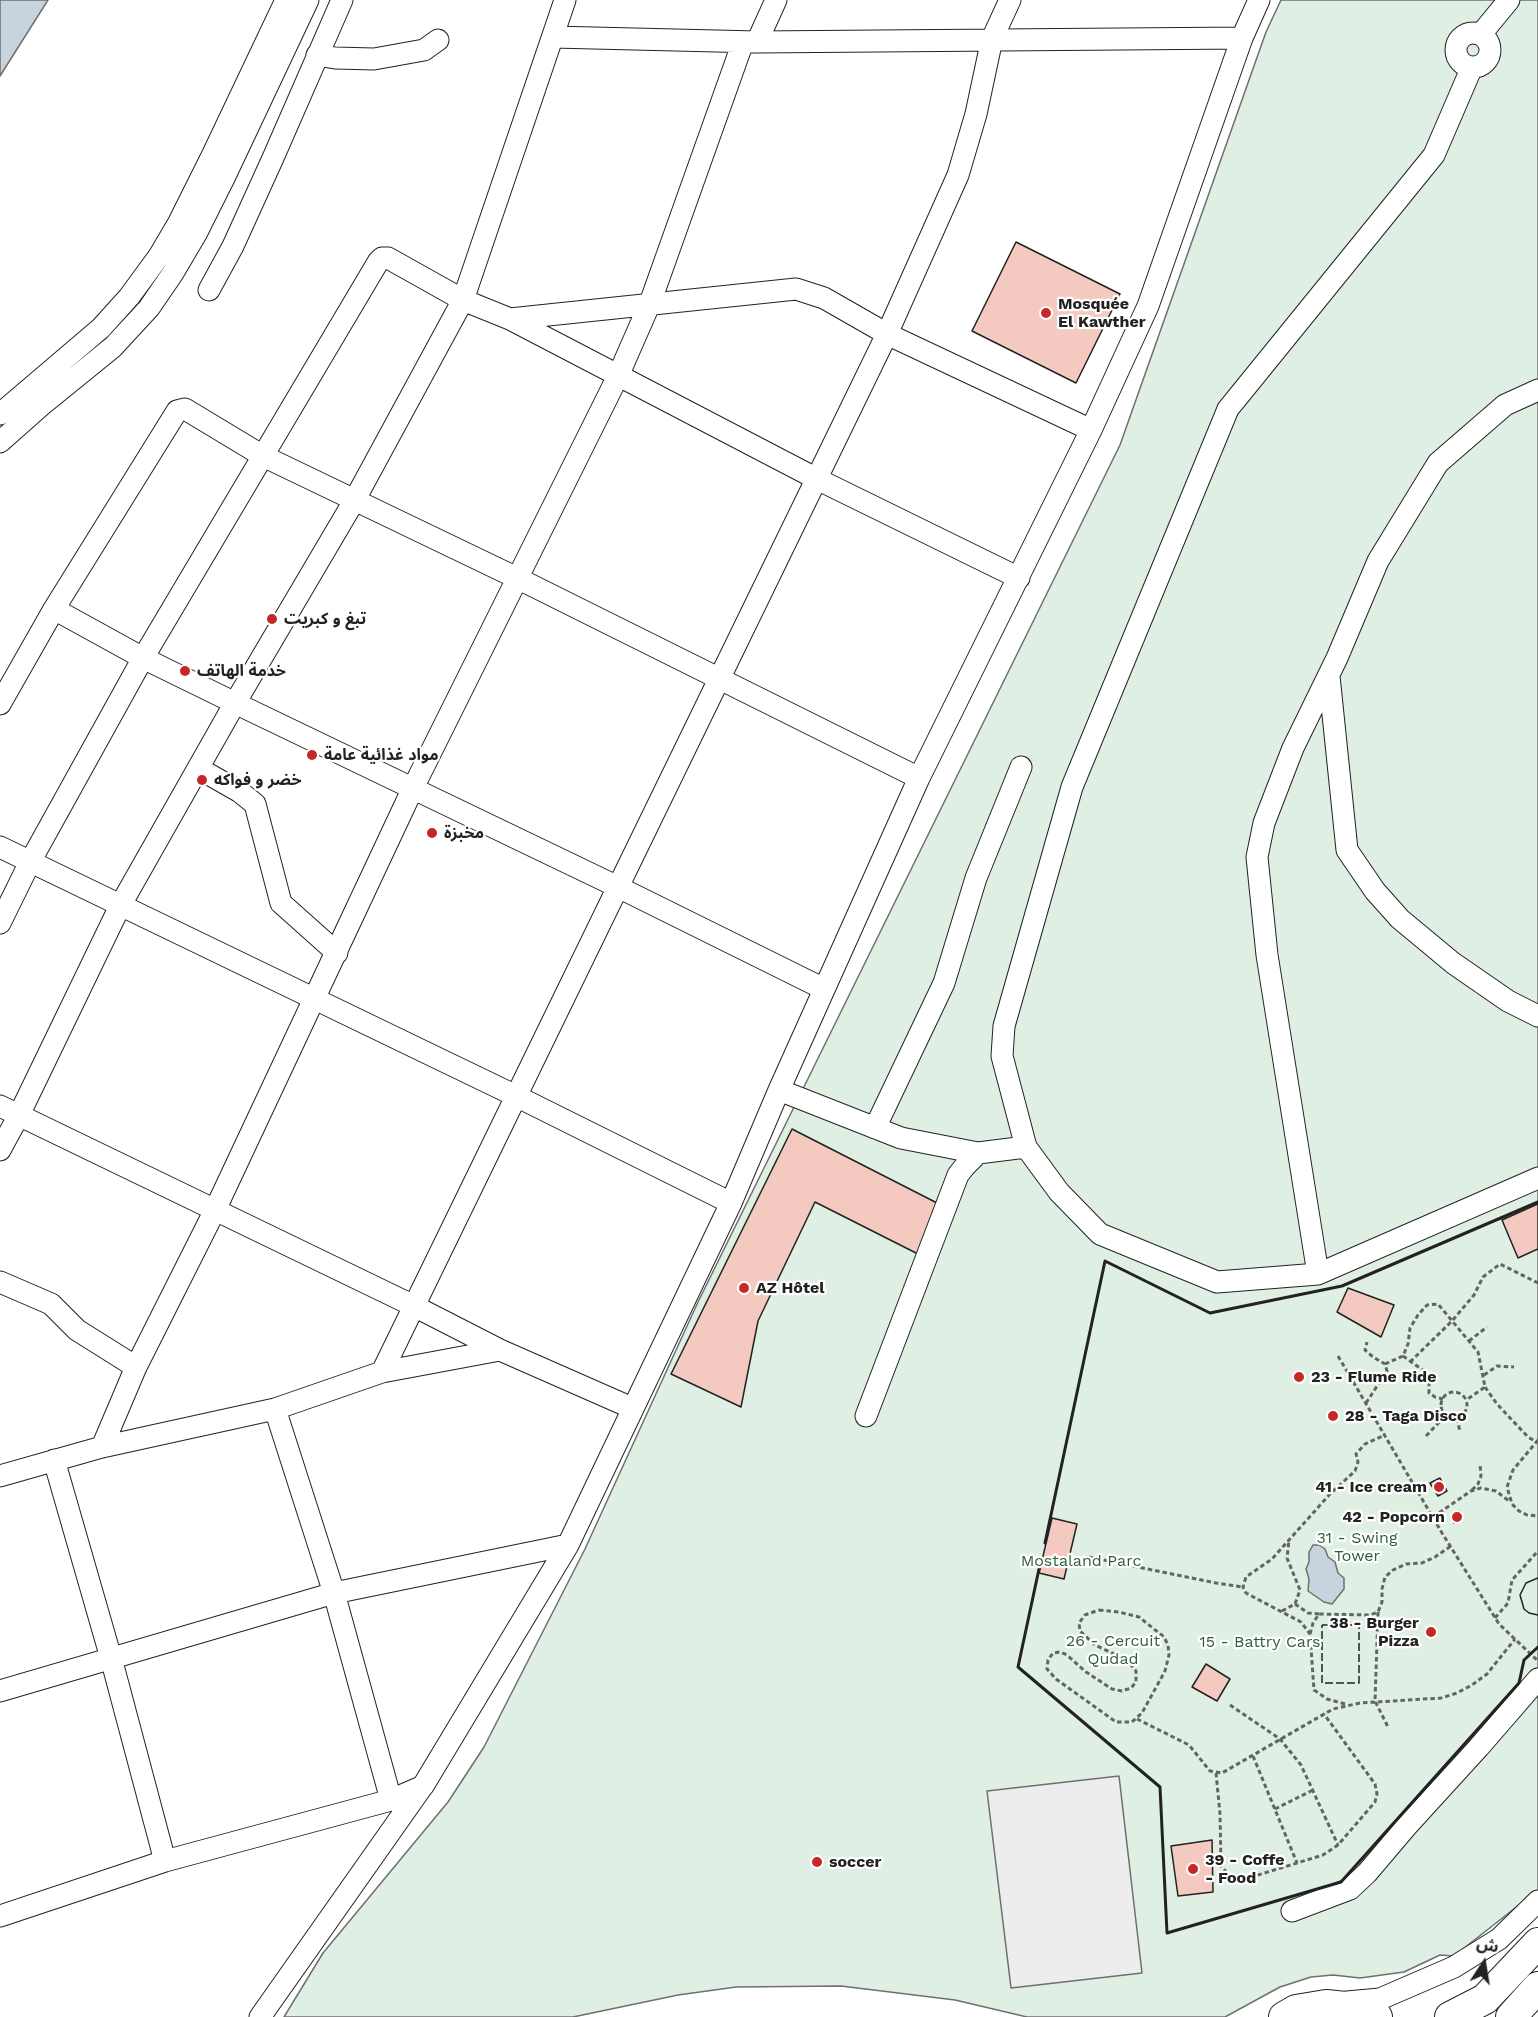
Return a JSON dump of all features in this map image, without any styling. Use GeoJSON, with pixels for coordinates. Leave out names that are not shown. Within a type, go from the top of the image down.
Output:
{"type":"FeatureCollection","features":[{"type":"Feature","properties":{"kind":"highway"},"geometry":{"type":"LineString","coordinates":[[1450,2017],[1485,1999],[1538,1943]]}},
{"type":"Feature","properties":{"kind":"highway"},"geometry":{"type":"LineString","coordinates":[[1511,2017],[1538,1987]]}},
{"type":"Feature","properties":{"kind":"highway"},"geometry":{"type":"LineString","coordinates":[[1284,2017],[1296,2010],[1326,2005],[1355,2008],[1377,2017]]}},
{"type":"Feature","properties":{"kind":"street"},"geometry":{"type":"LineString","coordinates":[[0,414],[101,328],[129,297],[159,256],[208,165],[286,0]]}},
{"type":"Feature","properties":{"kind":"street"},"geometry":{"type":"LineString","coordinates":[[0,442],[44,403],[113,348],[149,308],[196,234],[308,0]]}},
{"type":"Feature","properties":{"kind":"street"},"geometry":{"type":"LineString","coordinates":[[209,290],[237,237],[342,0]]}},
{"type":"Feature","properties":{"kind":"street"},"geometry":{"type":"LineString","coordinates":[[0,1150],[120,906],[235,703],[354,501],[463,300],[565,0]]}},
{"type":"Feature","properties":{"kind":"street"},"geometry":{"type":"LineString","coordinates":[[102,1447],[136,1367],[315,999],[413,788],[618,376],[650,303],[750,42],[776,0]]}},
{"type":"Feature","properties":{"kind":"street"},"geometry":{"type":"LineString","coordinates":[[382,1372],[887,334],[958,175],[976,114],[992,39],[1010,0]]}},
{"type":"Feature","properties":{"kind":"street"},"geometry":{"type":"LineString","coordinates":[[260,2017],[423,1786],[568,1545],[731,1203],[779,1090],[919,778],[1091,430],[1148,306],[1242,38],[1259,0]]}},
{"type":"Feature","properties":{"kind":"street"},"geometry":{"type":"LineString","coordinates":[[1509,0],[1481,34],[1490,42],[1490,54],[1483,64],[1472,67],[1434,155],[1228,409],[1072,787],[1004,1026],[1002,1056],[1026,1147],[1059,1192],[1100,1234],[1217,1282],[1318,1274],[1538,1178]]}},
{"type":"Feature","properties":{"kind":"street"},"geometry":{"type":"LineString","coordinates":[[553,37],[750,42],[1242,38]]}},
{"type":"Feature","properties":{"kind":"street"},"geometry":{"type":"LineString","coordinates":[[317,55],[351,60],[374,59],[424,50],[438,40]]}},
{"type":"Feature","properties":{"kind":"street"},"geometry":{"type":"LineString","coordinates":[[0,923],[30,861],[143,658],[382,258],[388,258],[463,300],[510,318],[817,479],[1019,578]]}},
{"type":"Feature","properties":{"kind":"street"},"geometry":{"type":"LineString","coordinates":[[510,318],[796,289],[824,298],[887,334],[1091,430]]}},
{"type":"Feature","properties":{"kind":"street"},"geometry":{"type":"LineString","coordinates":[[1318,1274],[1267,955],[1257,857],[1264,823],[1293,748],[1329,676],[1378,561],[1438,463],[1505,405],[1538,390]]}},
{"type":"Feature","properties":{"kind":"street"},"geometry":{"type":"LineString","coordinates":[[0,704],[54,609],[177,411],[185,409],[263,456],[517,578],[919,778]]}},
{"type":"Feature","properties":{"kind":"street"},"geometry":{"type":"LineString","coordinates":[[54,609],[143,658],[824,989]]}},
{"type":"Feature","properties":{"kind":"street"},"geometry":{"type":"LineString","coordinates":[[1329,676],[1347,850],[1376,891],[1400,919],[1453,963],[1508,1001],[1538,1016]]}},
{"type":"Feature","properties":{"kind":"street"},"geometry":{"type":"LineString","coordinates":[[875,1128],[944,983],[976,878],[1021,767]]}},
{"type":"Feature","properties":{"kind":"street"},"geometry":{"type":"LineString","coordinates":[[198,768],[240,792],[255,804],[281,903],[337,953]]}},
{"type":"Feature","properties":{"kind":"street"},"geometry":{"type":"LineString","coordinates":[[0,847],[516,1096],[731,1203]]}},
{"type":"Feature","properties":{"kind":"street"},"geometry":{"type":"LineString","coordinates":[[779,1090],[901,1138],[978,1153],[1026,1147]]}},
{"type":"Feature","properties":{"kind":"street"},"geometry":{"type":"LineString","coordinates":[[0,1106],[414,1306],[500,1350],[632,1408]]}},
{"type":"Feature","properties":{"kind":"street"},"geometry":{"type":"LineString","coordinates":[[866,1416],[958,1175],[978,1153]]}},
{"type":"Feature","properties":{"kind":"street"},"geometry":{"type":"LineString","coordinates":[[0,1282],[51,1304],[77,1330],[136,1367]]}},
{"type":"Feature","properties":{"kind":"street"},"geometry":{"type":"LineString","coordinates":[[0,1476],[102,1447],[275,1409],[382,1372],[500,1350]]}},
{"type":"Feature","properties":{"kind":"street"},"geometry":{"type":"LineString","coordinates":[[275,1409],[334,1593],[391,1800]]}},
{"type":"Feature","properties":{"kind":"street"},"geometry":{"type":"LineString","coordinates":[[54,1460],[111,1658],[165,1861]]}},
{"type":"Feature","properties":{"kind":"street"},"geometry":{"type":"LineString","coordinates":[[0,1691],[334,1593],[568,1545]]}},
{"type":"Feature","properties":{"kind":"street"},"geometry":{"type":"LineString","coordinates":[[1292,1911],[1350,1889],[1367,1873],[1538,1679]]}},
{"type":"Feature","properties":{"kind":"street"},"geometry":{"type":"LineString","coordinates":[[0,1916],[165,1861],[391,1800],[423,1786]]}},
{"type":"Feature","properties":{"kind":"street"},"geometry":{"type":"LineString","coordinates":[[1326,2005],[1380,1999],[1454,1967],[1499,1939],[1538,1900]]}},
{"type":"Feature","properties":{"kind":"path"},"geometry":{"type":"LineString","coordinates":[[1410,1362],[1452,1321],[1474,1295],[1483,1277],[1500,1264],[1538,1283]]}},
{"type":"Feature","properties":{"kind":"path"},"geometry":{"type":"LineString","coordinates":[[1385,1364],[1403,1356],[1408,1344],[1410,1329],[1428,1305],[1438,1304],[1478,1352],[1485,1387],[1497,1404],[1528,1437],[1537,1441],[1509,1478],[1508,1496],[1512,1504]]}},
{"type":"Feature","properties":{"kind":"path"},"geometry":{"type":"LineString","coordinates":[[1469,1341],[1487,1327]]}},
{"type":"Feature","properties":{"kind":"path"},"geometry":{"type":"LineString","coordinates":[[1366,1403],[1387,1371],[1385,1364],[1365,1350],[1367,1342]]}},
{"type":"Feature","properties":{"kind":"path"},"geometry":{"type":"LineString","coordinates":[[1338,1356],[1495,1618],[1538,1661]]}},
{"type":"Feature","properties":{"kind":"path"},"geometry":{"type":"LineString","coordinates":[[1403,1356],[1424,1371],[1429,1384],[1429,1393],[1443,1399]]}},
{"type":"Feature","properties":{"kind":"path"},"geometry":{"type":"LineString","coordinates":[[1484,1375],[1497,1366],[1514,1367]]}},
{"type":"Feature","properties":{"kind":"path"},"geometry":{"type":"LineString","coordinates":[[1466,1400],[1485,1387]]}},
{"type":"Feature","properties":{"kind":"path"},"geometry":{"type":"LineString","coordinates":[[1446,1415],[1441,1404],[1443,1399],[1452,1392],[1463,1395],[1466,1400],[1466,1411],[1457,1418]]}},
{"type":"Feature","properties":{"kind":"path"},"geometry":{"type":"LineString","coordinates":[[1446,1415],[1457,1418]]}},
{"type":"Feature","properties":{"kind":"path"},"geometry":{"type":"LineString","coordinates":[[1426,1436],[1446,1415]]}},
{"type":"Feature","properties":{"kind":"path"},"geometry":{"type":"LineString","coordinates":[[1457,1418],[1460,1432]]}},
{"type":"Feature","properties":{"kind":"path"},"geometry":{"type":"LineString","coordinates":[[1310,1634],[1301,1622],[1246,1593],[1243,1587],[1246,1577],[1272,1560],[1329,1494],[1355,1471],[1358,1462],[1356,1455],[1365,1444],[1385,1435]]}},
{"type":"Feature","properties":{"kind":"path"},"geometry":{"type":"LineString","coordinates":[[1433,1517],[1478,1484],[1481,1476],[1480,1464]]}},
{"type":"Feature","properties":{"kind":"path"},"geometry":{"type":"LineString","coordinates":[[1471,1491],[1481,1488],[1496,1491],[1527,1515],[1538,1516]]}},
{"type":"Feature","properties":{"kind":"path"},"geometry":{"type":"LineString","coordinates":[[1282,1611],[1295,1604],[1300,1590],[1287,1558],[1289,1540]]}},
{"type":"Feature","properties":{"kind":"path"},"geometry":{"type":"LineString","coordinates":[[1388,1727],[1375,1701],[1378,1612],[1382,1602],[1385,1577],[1392,1570],[1406,1564],[1422,1563],[1451,1546]]}},
{"type":"Feature","properties":{"kind":"path"},"geometry":{"type":"LineString","coordinates":[[1495,1618],[1508,1603],[1512,1580],[1538,1551]]}},
{"type":"Feature","properties":{"kind":"path"},"geometry":{"type":"LineString","coordinates":[[1089,1557],[1216,1584],[1243,1587]]}},
{"type":"Feature","properties":{"kind":"path"},"geometry":{"type":"LineString","coordinates":[[1295,1604],[1308,1613],[1370,1615],[1378,1612]]}},
{"type":"Feature","properties":{"kind":"path"},"geometry":{"type":"LineString","coordinates":[[1137,1719],[1165,1671],[1169,1655],[1164,1637],[1139,1617],[1119,1611],[1099,1610],[1085,1615],[1079,1623],[1083,1635],[1095,1645],[1127,1660],[1136,1671],[1136,1682],[1131,1688],[1122,1691],[1112,1689],[1060,1652],[1053,1653],[1048,1660],[1047,1669],[1056,1679],[1116,1722],[1124,1724],[1137,1719],[1189,1745],[1206,1767],[1216,1773],[1222,1773],[1324,1714],[1346,1704],[1441,1698],[1457,1693],[1487,1674],[1515,1639]]}},
{"type":"Feature","properties":{"kind":"path"},"geometry":{"type":"LineString","coordinates":[[1319,1614],[1310,1634],[1314,1690],[1327,1699],[1346,1704]]}},
{"type":"Feature","properties":{"kind":"path"},"geometry":{"type":"LineString","coordinates":[[1230,1705],[1280,1739],[1301,1765],[1338,1845]]}},
{"type":"Feature","properties":{"kind":"path"},"geometry":{"type":"LineString","coordinates":[[1216,1773],[1221,1866],[1230,1876],[1245,1879],[1323,1855],[1338,1845],[1374,1802],[1377,1794],[1375,1784],[1324,1714]]}},
{"type":"Feature","properties":{"kind":"path"},"geometry":{"type":"LineString","coordinates":[[1253,1756],[1298,1863]]}},
{"type":"Feature","properties":{"kind":"path"},"geometry":{"type":"LineString","coordinates":[[1275,1809],[1313,1790]]}},
{"type":"Feature","properties":{"kind":"green space","name":"Mostaland Parc"},"geometry":{"type":"Polygon","coordinates":[[[1281,0],[1538,0],[1538,1890],[1454,1956],[1440,1955],[1404,1972],[1360,1978],[1333,1975],[1311,1977],[1280,1987],[1225,2017],[1027,2017],[955,2000],[841,1986],[736,1987],[678,1995],[573,2017],[284,2017],[323,1953],[448,1802],[484,1747],[585,1549],[698,1302],[1120,445],[1266,32],[1281,0]]]}},
{"type":"Feature","properties":{"kind":"shaded area"},"geometry":{"type":"Polygon","coordinates":[[[0,0],[48,0],[0,76],[0,0]]]}},
{"type":"Feature","properties":{"kind":"shaded area"},"geometry":{"type":"Polygon","coordinates":[[[1313,1545],[1319,1545],[1325,1549],[1328,1557],[1335,1562],[1338,1573],[1344,1578],[1344,1589],[1332,1604],[1324,1602],[1308,1591],[1309,1579],[1306,1569],[1309,1552],[1313,1545]]]}},
{"type":"Feature","properties":{"kind":"shaded area"},"geometry":{"type":"Polygon","coordinates":[[[1119,1776],[1142,1973],[1011,1988],[987,1791],[1119,1776]]]}},
{"type":"Feature","properties":{"kind":"building","name":"Mosquée El Kawther"},"geometry":{"type":"Polygon","coordinates":[[[1016,242],[1120,294],[1076,383],[972,331],[1016,242]]]}},
{"type":"Feature","properties":{"kind":"building","name":"AZ Hôtel"},"geometry":{"type":"Polygon","coordinates":[[[792,1129],[941,1205],[918,1254],[815,1202],[758,1321],[741,1407],[671,1374],[792,1129]]]}},
{"type":"Feature","properties":{"kind":"building"},"geometry":{"type":"Polygon","coordinates":[[[1538,1204],[1538,1249],[1518,1258],[1502,1220],[1538,1204]]]}},
{"type":"Feature","properties":{"kind":"building"},"geometry":{"type":"Polygon","coordinates":[[[1348,1288],[1394,1305],[1381,1337],[1337,1312],[1348,1288]]]}},
{"type":"Feature","properties":{"kind":"building","name":"41 - Ice cream"},"geometry":{"type":"Polygon","coordinates":[[[1440,1478],[1447,1491],[1438,1496],[1430,1483],[1440,1478]]]}},
{"type":"Feature","properties":{"kind":"building","name":"42 - Popcorn"},"geometry":{"type":"Polygon","coordinates":[[[1459,1511],[1463,1517],[1454,1523],[1451,1517],[1459,1511]]]}},
{"type":"Feature","properties":{"kind":"building"},"geometry":{"type":"Polygon","coordinates":[[[1052,1518],[1077,1524],[1064,1579],[1039,1573],[1052,1518]]]}},
{"type":"Feature","properties":{"kind":"building"},"geometry":{"type":"Polygon","coordinates":[[[1206,1664],[1230,1679],[1217,1701],[1192,1687],[1206,1664]]]}},
{"type":"Feature","properties":{"kind":"building","name":"39 - Coffe - Food"},"geometry":{"type":"Polygon","coordinates":[[[1212,1840],[1213,1892],[1178,1896],[1171,1846],[1212,1840]]]}},
{"type":"Feature","properties":{"kind":"tram line"},"geometry":{"type":"LineString","coordinates":[[1538,1578],[1526,1583],[1520,1595],[1524,1609],[1538,1615]]}},
{"type":"Feature","properties":{"kind":"fence"},"geometry":{"type":"LineString","coordinates":[[1322,1625],[1359,1625],[1359,1683],[1322,1683],[1322,1625]]}},
{"type":"Feature","properties":{"kind":"wall"},"geometry":{"type":"LineString","coordinates":[[1045,1543],[1105,1261],[1210,1313],[1342,1286],[1538,1202]]}},
{"type":"Feature","properties":{"kind":"wall"},"geometry":{"type":"LineString","coordinates":[[1039,1569],[1018,1667],[1160,1787],[1167,1933],[1341,1882],[1519,1683],[1524,1660],[1538,1647]]}},
{"type":"Feature","properties":{"kind":"place","name":"Mosquée El Kawther"},"geometry":{"type":"Point","coordinates":[1046,313]}},
{"type":"Feature","properties":{"kind":"place","name":"تبغ و كبريت"},"geometry":{"type":"Point","coordinates":[272,619]}},
{"type":"Feature","properties":{"kind":"place","name":"خدمة الهاتف"},"geometry":{"type":"Point","coordinates":[185,671]}},
{"type":"Feature","properties":{"kind":"place","name":"مواد غذائية عامة"},"geometry":{"type":"Point","coordinates":[312,755]}},
{"type":"Feature","properties":{"kind":"place","name":"خضر و فواكه"},"geometry":{"type":"Point","coordinates":[202,780]}},
{"type":"Feature","properties":{"kind":"place","name":"مخبزة"},"geometry":{"type":"Point","coordinates":[432,833]}},
{"type":"Feature","properties":{"kind":"place","name":"AZ Hôtel"},"geometry":{"type":"Point","coordinates":[744,1288]}},
{"type":"Feature","properties":{"kind":"place","name":"23 - Flume Ride"},"geometry":{"type":"Point","coordinates":[1299,1377]}},
{"type":"Feature","properties":{"kind":"place","name":"28 - Taga Disco"},"geometry":{"type":"Point","coordinates":[1333,1416]}},
{"type":"Feature","properties":{"kind":"place","name":"41 - Ice cream"},"geometry":{"type":"Point","coordinates":[1439,1487]}},
{"type":"Feature","properties":{"kind":"place","name":"42 - Popcorn"},"geometry":{"type":"Point","coordinates":[1457,1517]}},
{"type":"Feature","properties":{"kind":"place","name":"38 - Burger Pizza"},"geometry":{"type":"Point","coordinates":[1431,1632]}},
{"type":"Feature","properties":{"kind":"place","name":"soccer"},"geometry":{"type":"Point","coordinates":[817,1862]}},
{"type":"Feature","properties":{"kind":"place","name":"39 - Coffe - Food"},"geometry":{"type":"Point","coordinates":[1193,1869]}},
{"type":"Feature","properties":{"kind":"park label","name":"31 - Swing Tower"},"geometry":{"type":"Point","coordinates":[1357,1547]}},
{"type":"Feature","properties":{"kind":"park label","name":"15 - Battry Cars"},"geometry":{"type":"Point","coordinates":[1260,1642]}},
{"type":"Feature","properties":{"kind":"park label","name":"26 - Cercuit Qudad"},"geometry":{"type":"Point","coordinates":[1113,1650]}}]}
